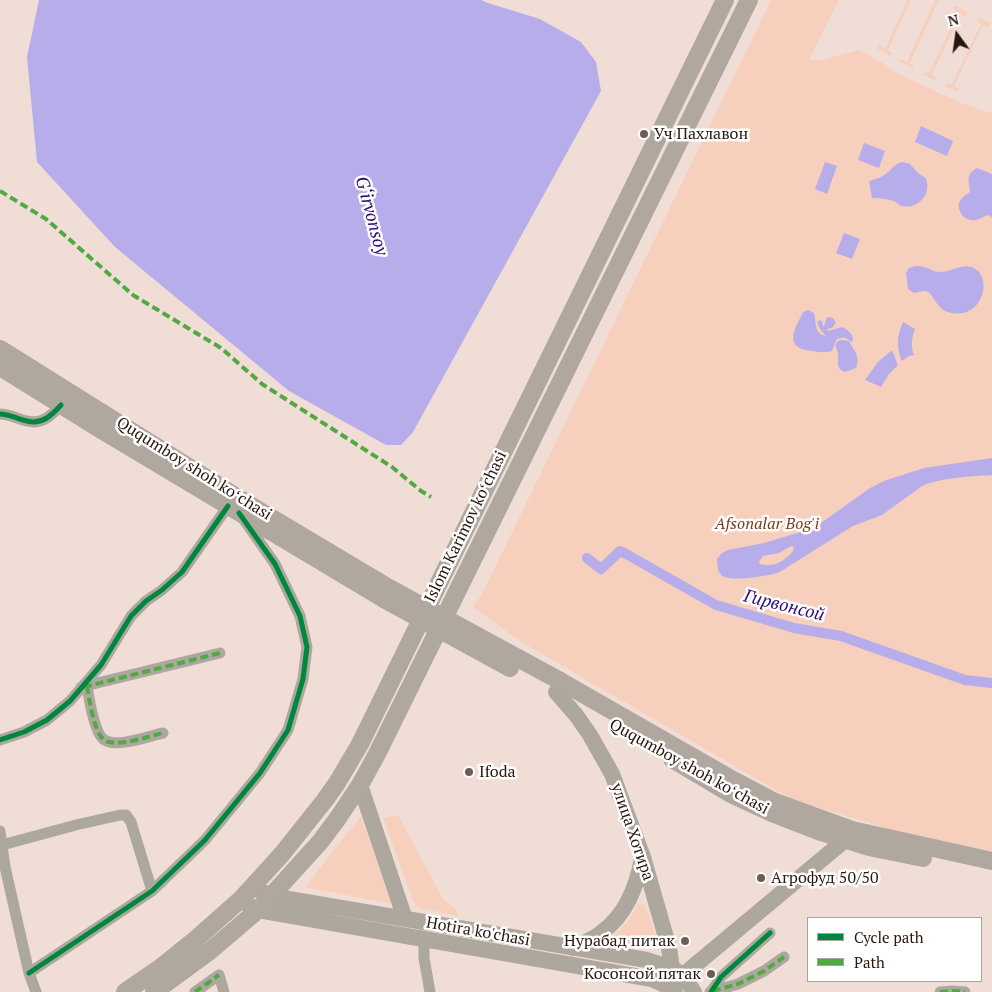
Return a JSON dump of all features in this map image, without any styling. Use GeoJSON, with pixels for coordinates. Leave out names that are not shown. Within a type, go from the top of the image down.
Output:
{"type":"FeatureCollection","features":[{"type":"Feature","properties":{"kind":"main road","name":"Islom Karimov koʻchasi"},"geometry":{"type":"LineString","coordinates":[[125,992],[160,968],[240,900],[282,854],[337,783],[360,744],[651,137],[724,0]]}},
{"type":"Feature","properties":{"kind":"main road","name":"Islom Karimov koʻchasi"},"geometry":{"type":"LineString","coordinates":[[154,992],[210,951],[272,896],[320,842],[360,785],[386,736],[749,0]]}},
{"type":"Feature","properties":{"kind":"main road","name":"Ququmboy shoh koʻchasi"},"geometry":{"type":"LineString","coordinates":[[0,349],[387,594]]}},
{"type":"Feature","properties":{"kind":"main road","name":"Ququmboy shoh koʻchasi"},"geometry":{"type":"LineString","coordinates":[[0,367],[234,509],[387,594]]}},
{"type":"Feature","properties":{"kind":"main road"},"geometry":{"type":"LineString","coordinates":[[387,594],[487,648]]}},
{"type":"Feature","properties":{"kind":"main road","name":"Ququmboy shoh koʻchasi"},"geometry":{"type":"LineString","coordinates":[[487,648],[556,692],[731,794],[772,813],[849,835],[992,861]]}},
{"type":"Feature","properties":{"kind":"main road","name":"Ququmboy shoh koʻchasi"},"geometry":{"type":"LineString","coordinates":[[487,648],[562,682],[733,780],[775,802],[849,835],[870,848],[992,873]]}},
{"type":"Feature","properties":{"kind":"main road","name":"улица Хотира"},"geometry":{"type":"LineString","coordinates":[[556,692],[581,722],[609,767],[643,857],[668,948],[678,971]]}},
{"type":"Feature","properties":{"kind":"main road"},"geometry":{"type":"LineString","coordinates":[[360,785],[405,919]]}},
{"type":"Feature","properties":{"kind":"main road"},"geometry":{"type":"LineString","coordinates":[[672,990],[678,971],[849,835]]}},
{"type":"Feature","properties":{"kind":"main road"},"geometry":{"type":"LineString","coordinates":[[573,948],[600,934],[620,914],[634,891],[643,857]]}},
{"type":"Feature","properties":{"kind":"main road","name":"Hotira ko'chasi"},"geometry":{"type":"LineString","coordinates":[[252,887],[272,896],[647,960],[678,971]]}},
{"type":"Feature","properties":{"kind":"main road","name":"Hotira ko'chasi"},"geometry":{"type":"LineString","coordinates":[[240,900],[258,910],[652,979],[672,990]]}},
{"type":"Feature","properties":{"kind":"main road"},"geometry":{"type":"LineString","coordinates":[[678,971],[694,992]]}},
{"type":"Feature","properties":{"kind":"street"},"geometry":{"type":"LineString","coordinates":[[0,414],[9,414],[35,422],[52,415],[61,405]]}},
{"type":"Feature","properties":{"kind":"street"},"geometry":{"type":"LineString","coordinates":[[0,740],[24,732],[47,720],[70,701],[101,665],[131,616],[146,601],[182,572],[234,509],[275,564],[300,616],[307,647],[303,679],[288,730],[260,773],[205,840],[152,891],[29,973]]}},
{"type":"Feature","properties":{"kind":"street"},"geometry":{"type":"LineString","coordinates":[[84,687],[220,653]]}},
{"type":"Feature","properties":{"kind":"street"},"geometry":{"type":"LineString","coordinates":[[84,687],[96,728],[102,738],[112,743],[164,733]]}},
{"type":"Feature","properties":{"kind":"street"},"geometry":{"type":"LineString","coordinates":[[2,845],[76,825],[126,815],[131,822],[152,891]]}},
{"type":"Feature","properties":{"kind":"street"},"geometry":{"type":"LineString","coordinates":[[0,831],[5,867],[29,973],[36,992]]}},
{"type":"Feature","properties":{"kind":"street"},"geometry":{"type":"LineString","coordinates":[[711,992],[721,978],[770,933]]}},
{"type":"Feature","properties":{"kind":"street"},"geometry":{"type":"LineString","coordinates":[[424,939],[424,958],[430,992]]}},
{"type":"Feature","properties":{"kind":"street"},"geometry":{"type":"LineString","coordinates":[[711,992],[738,984],[764,971],[784,957]]}},
{"type":"Feature","properties":{"kind":"street"},"geometry":{"type":"LineString","coordinates":[[195,992],[219,975],[224,992]]}},
{"type":"Feature","properties":{"kind":"street"},"geometry":{"type":"LineString","coordinates":[[940,992],[965,992]]}},
{"type":"Feature","properties":{"kind":"green space","name":"Afsonalar Bog'i"},"geometry":{"type":"Polygon","coordinates":[[[771,0],[839,0],[809,60],[821,60],[859,50],[907,78],[961,103],[992,113],[992,851],[916,837],[793,800],[523,643],[473,607],[482,594],[771,0]]]}},
{"type":"Feature","properties":{"kind":"green space"},"geometry":{"type":"Polygon","coordinates":[[[907,0],[911,0],[888,50],[892,53],[891,56],[877,49],[879,45],[884,48],[886,47],[907,0]]]}},
{"type":"Feature","properties":{"kind":"green space"},"geometry":{"type":"Polygon","coordinates":[[[935,0],[939,0],[910,63],[914,68],[899,61],[899,59],[907,62],[935,0]]]}},
{"type":"Feature","properties":{"kind":"green space"},"geometry":{"type":"Polygon","coordinates":[[[956,6],[968,14],[965,16],[961,14],[932,74],[936,77],[934,80],[924,74],[925,72],[929,73],[958,13],[953,8],[956,6]]]}},
{"type":"Feature","properties":{"kind":"green space"},"geometry":{"type":"Polygon","coordinates":[[[978,17],[990,23],[990,25],[987,27],[983,25],[954,86],[959,88],[956,91],[946,87],[946,85],[947,83],[952,84],[981,24],[976,19],[978,17]]]}},
{"type":"Feature","properties":{"kind":"green space"},"geometry":{"type":"Polygon","coordinates":[[[398,815],[443,899],[457,910],[458,916],[419,908],[413,901],[383,818],[398,815]]]}},
{"type":"Feature","properties":{"kind":"green space"},"geometry":{"type":"Polygon","coordinates":[[[361,816],[391,904],[305,887],[361,816]]]}},
{"type":"Feature","properties":{"kind":"green space"},"geometry":{"type":"Polygon","coordinates":[[[645,904],[659,946],[654,949],[608,940],[625,924],[637,905],[645,904]]]}},
{"type":"Feature","properties":{"kind":"water","name":"G‘irvonsoy"},"geometry":{"type":"Polygon","coordinates":[[[39,0],[481,0],[540,19],[581,42],[596,62],[601,91],[413,432],[401,445],[386,445],[289,391],[115,247],[37,162],[27,57],[39,0]]]}},
{"type":"Feature","properties":{"kind":"water"},"geometry":{"type":"Polygon","coordinates":[[[921,126],[953,141],[947,156],[915,142],[921,126]]]}},
{"type":"Feature","properties":{"kind":"water"},"geometry":{"type":"Polygon","coordinates":[[[864,143],[885,151],[879,168],[858,160],[864,143]]]}},
{"type":"Feature","properties":{"kind":"water"},"geometry":{"type":"Polygon","coordinates":[[[825,162],[837,166],[827,194],[815,189],[825,162]]]}},
{"type":"Feature","properties":{"kind":"water"},"geometry":{"type":"Polygon","coordinates":[[[902,162],[910,164],[918,173],[926,178],[927,190],[921,200],[915,205],[907,207],[890,200],[872,198],[869,181],[884,175],[902,162]]]}},
{"type":"Feature","properties":{"kind":"water"},"geometry":{"type":"Polygon","coordinates":[[[977,168],[992,174],[992,217],[987,215],[976,220],[969,220],[959,210],[959,203],[970,192],[969,176],[977,168]]]}},
{"type":"Feature","properties":{"kind":"water"},"geometry":{"type":"Polygon","coordinates":[[[844,233],[860,239],[852,259],[836,253],[844,233]]]}},
{"type":"Feature","properties":{"kind":"water"},"geometry":{"type":"Polygon","coordinates":[[[915,266],[941,272],[967,266],[971,267],[982,276],[983,291],[981,298],[971,310],[963,313],[947,312],[941,308],[929,293],[925,291],[914,293],[908,289],[906,273],[909,268],[915,266]]]}},
{"type":"Feature","properties":{"kind":"water"},"geometry":{"type":"Polygon","coordinates":[[[808,310],[814,313],[819,333],[826,336],[817,322],[822,321],[824,326],[827,317],[833,318],[836,323],[832,328],[827,329],[828,331],[842,327],[852,334],[853,341],[839,338],[832,351],[827,352],[817,352],[797,346],[793,337],[794,331],[803,312],[808,310]]]}},
{"type":"Feature","properties":{"kind":"water"},"geometry":{"type":"Polygon","coordinates":[[[903,322],[915,329],[912,342],[914,355],[902,361],[898,342],[903,322]]]}},
{"type":"Feature","properties":{"kind":"water"},"geometry":{"type":"Polygon","coordinates":[[[840,340],[849,341],[858,361],[856,368],[845,372],[838,365],[836,345],[840,340]]]}},
{"type":"Feature","properties":{"kind":"water"},"geometry":{"type":"Polygon","coordinates":[[[892,350],[898,365],[889,374],[881,387],[865,380],[878,362],[892,350]]]}},
{"type":"Feature","properties":{"kind":"water"},"geometry":{"type":"Polygon","coordinates":[[[992,458],[992,475],[947,479],[922,486],[882,515],[853,526],[778,573],[750,578],[727,578],[722,576],[718,570],[717,559],[728,550],[764,543],[814,528],[870,488],[884,481],[924,468],[992,458]],[[791,546],[779,553],[763,556],[759,562],[760,564],[768,565],[778,563],[791,554],[794,547],[791,546]]]}},
{"type":"Feature","properties":{"kind":"waterway","name":"Гирвонсой"},"geometry":{"type":"LineString","coordinates":[[587,558],[601,569],[620,551],[716,605],[794,628],[841,636],[965,680],[992,683]]}},
{"type":"Feature","properties":{"kind":"marked path"},"geometry":{"type":"LineString","coordinates":[[0,191],[46,219],[133,295],[221,348],[262,384],[392,467],[431,497]]}},
{"type":"Feature","properties":{"kind":"marked path"},"geometry":{"type":"LineString","coordinates":[[84,687],[220,653]]}},
{"type":"Feature","properties":{"kind":"marked path"},"geometry":{"type":"LineString","coordinates":[[87,686],[97,729],[103,739],[115,743],[163,733]]}},
{"type":"Feature","properties":{"kind":"marked path"},"geometry":{"type":"LineString","coordinates":[[713,991],[738,984],[764,971],[784,957]]}},
{"type":"Feature","properties":{"kind":"marked path"},"geometry":{"type":"LineString","coordinates":[[195,992],[219,975]]}},
{"type":"Feature","properties":{"kind":"marked path"},"geometry":{"type":"LineString","coordinates":[[940,992],[965,992]]}},
{"type":"Feature","properties":{"kind":"cycle path"},"geometry":{"type":"LineString","coordinates":[[0,414],[37,422],[50,416],[61,405]]}},
{"type":"Feature","properties":{"kind":"cycle path"},"geometry":{"type":"LineString","coordinates":[[0,740],[24,732],[47,720],[70,701],[101,665],[131,616],[146,601],[182,572],[228,506]]}},
{"type":"Feature","properties":{"kind":"cycle path"},"geometry":{"type":"LineString","coordinates":[[29,973],[152,891],[205,840],[260,773],[288,730],[303,679],[307,647],[300,616],[275,564],[239,513]]}},
{"type":"Feature","properties":{"kind":"cycle path"},"geometry":{"type":"LineString","coordinates":[[711,992],[721,977],[770,933]]}},
{"type":"Feature","properties":{"kind":"place","name":"Уч Пахлавон"},"geometry":{"type":"Point","coordinates":[644,134]}},
{"type":"Feature","properties":{"kind":"place","name":"Ifoda"},"geometry":{"type":"Point","coordinates":[469,772]}},
{"type":"Feature","properties":{"kind":"place","name":"Агрофуд 50/50"},"geometry":{"type":"Point","coordinates":[761,878]}},
{"type":"Feature","properties":{"kind":"place","name":"Нурабад питак"},"geometry":{"type":"Point","coordinates":[685,941]}},
{"type":"Feature","properties":{"kind":"place","name":"Косонсой пятак"},"geometry":{"type":"Point","coordinates":[711,974]}}]}
